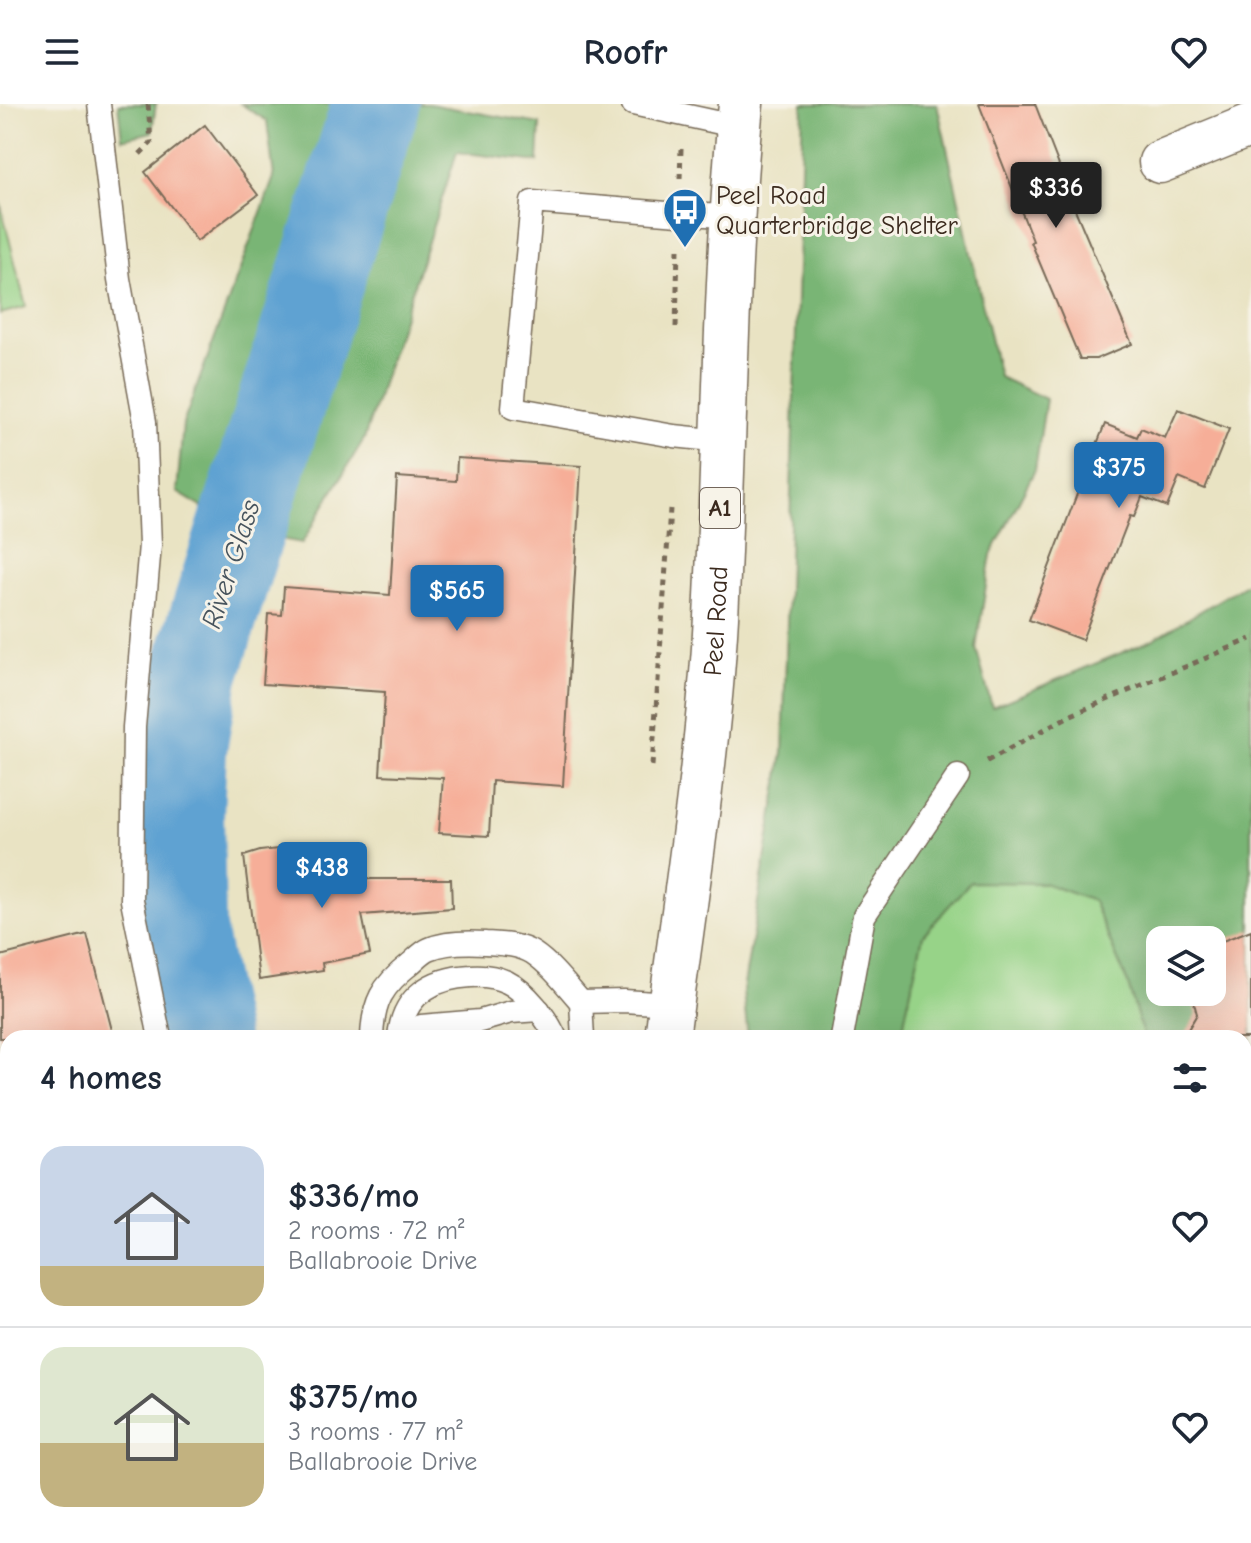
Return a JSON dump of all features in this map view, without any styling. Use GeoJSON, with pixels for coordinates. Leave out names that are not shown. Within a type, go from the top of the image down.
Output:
{"type":"FeatureCollection","features":[{"type":"Feature","properties":{"kind":"highway","name":"Peel Road"},"geometry":{"type":"LineString","coordinates":[[669,1021],[706,743],[716,618],[731,216],[740,116]]}},
{"type":"Feature","properties":{"kind":"street"},"geometry":{"type":"LineString","coordinates":[[1160,162],[1251,125]]}},
{"type":"Feature","properties":{"kind":"lane"},"geometry":{"type":"LineString","coordinates":[[99,104],[119,279],[145,422],[150,545],[134,727],[132,900],[158,1030]]}},
{"type":"Feature","properties":{"kind":"lane"},"geometry":{"type":"LineString","coordinates":[[633,104],[682,113],[740,116]]}},
{"type":"Feature","properties":{"kind":"lane"},"geometry":{"type":"LineString","coordinates":[[722,441],[674,436],[513,408],[532,202],[731,216]]}},
{"type":"Feature","properties":{"kind":"lane"},"geometry":{"type":"LineString","coordinates":[[843,1030],[864,916],[958,776]]}},
{"type":"Feature","properties":{"kind":"lane"},"geometry":{"type":"LineString","coordinates":[[373,1030],[378,1001],[391,980],[428,949],[480,943],[512,945],[532,953],[581,1002],[583,1030]]}},
{"type":"Feature","properties":{"kind":"lane"},"geometry":{"type":"LineString","coordinates":[[401,1030],[404,1014],[417,994],[450,978],[478,975],[509,983],[539,1010],[553,1030]]}},
{"type":"Feature","properties":{"kind":"lane"},"geometry":{"type":"LineString","coordinates":[[581,1002],[624,1001],[669,1021]]}},
{"type":"Feature","properties":{"kind":"lane"},"geometry":{"type":"LineString","coordinates":[[417,1030],[421,1026],[480,1021],[511,1012],[539,1010]]}},
{"type":"Feature","properties":{"kind":"path"},"geometry":{"type":"LineString","coordinates":[[676,333],[682,113]]}},
{"type":"Feature","properties":{"kind":"path"},"geometry":{"type":"LineString","coordinates":[[651,775],[670,499]]}},
{"type":"Feature","properties":{"kind":"path"},"geometry":{"type":"LineString","coordinates":[[958,776],[1069,716],[1251,639]]}},
{"type":"Feature","properties":{"kind":"green space"},"geometry":{"type":"Polygon","coordinates":[[[118,104],[156,104],[152,132],[122,139],[118,104]]]}},
{"type":"Feature","properties":{"kind":"green space"},"geometry":{"type":"Polygon","coordinates":[[[241,104],[345,104],[205,509],[177,492],[183,424],[274,177],[267,121],[241,104]]]}},
{"type":"Feature","properties":{"kind":"green space"},"geometry":{"type":"Polygon","coordinates":[[[414,104],[540,124],[538,162],[457,152],[364,439],[302,543],[269,537],[414,104]]]}},
{"type":"Feature","properties":{"kind":"green space"},"geometry":{"type":"Polygon","coordinates":[[[803,104],[937,104],[999,377],[1046,399],[1035,470],[991,555],[976,648],[992,707],[1152,640],[1251,581],[1251,1030],[1142,1030],[1127,981],[1093,901],[1044,883],[970,882],[923,935],[903,1030],[747,1030],[743,991],[783,753],[803,104]]]}},
{"type":"Feature","properties":{"kind":"green space"},"geometry":{"type":"Polygon","coordinates":[[[0,202],[26,307],[0,314],[0,202]]]}},
{"type":"Feature","properties":{"kind":"green space"},"geometry":{"type":"Polygon","coordinates":[[[970,881],[1044,883],[1093,901],[1127,981],[1142,1030],[903,1030],[923,935],[970,881]]]}},
{"type":"Feature","properties":{"kind":"building"},"geometry":{"type":"Polygon","coordinates":[[[979,104],[1035,104],[1063,181],[1132,344],[1096,359],[1080,359],[1031,242],[979,104]]]}},
{"type":"Feature","properties":{"kind":"building"},"geometry":{"type":"Polygon","coordinates":[[[205,125],[258,195],[197,241],[145,172],[205,125]]]}},
{"type":"Feature","properties":{"kind":"building"},"geometry":{"type":"Polygon","coordinates":[[[1178,409],[1229,429],[1205,489],[1179,478],[1167,507],[1142,497],[1134,517],[1130,516],[1082,640],[1029,620],[1105,424],[1137,437],[1141,428],[1165,438],[1178,409]]]}},
{"type":"Feature","properties":{"kind":"building"},"geometry":{"type":"Polygon","coordinates":[[[457,458],[581,466],[563,786],[492,781],[489,836],[439,833],[443,778],[380,775],[385,692],[263,684],[268,614],[282,615],[284,587],[390,595],[397,477],[456,481],[457,458]]]}},
{"type":"Feature","properties":{"kind":"building"},"geometry":{"type":"Polygon","coordinates":[[[314,845],[319,879],[451,879],[452,908],[362,915],[370,954],[322,963],[323,970],[259,980],[244,856],[260,851],[314,845]]]}},
{"type":"Feature","properties":{"kind":"building"},"geometry":{"type":"Polygon","coordinates":[[[1251,930],[1251,1030],[1188,1030],[1197,1014],[1195,1006],[1226,1006],[1226,940],[1251,930]]]}},
{"type":"Feature","properties":{"kind":"building"},"geometry":{"type":"Polygon","coordinates":[[[87,934],[112,1030],[0,1030],[0,956],[87,934]]]}},
{"type":"Feature","properties":{"kind":"waterway","name":"River Glass"},"geometry":{"type":"LineString","coordinates":[[202,1030],[182,930],[180,814],[183,749],[195,675],[376,104]]}},
{"type":"Feature","properties":{"kind":"place","name":"Peel Road Quarterbridge Shelter"},"geometry":{"type":"Point","coordinates":[685,249]}}]}
